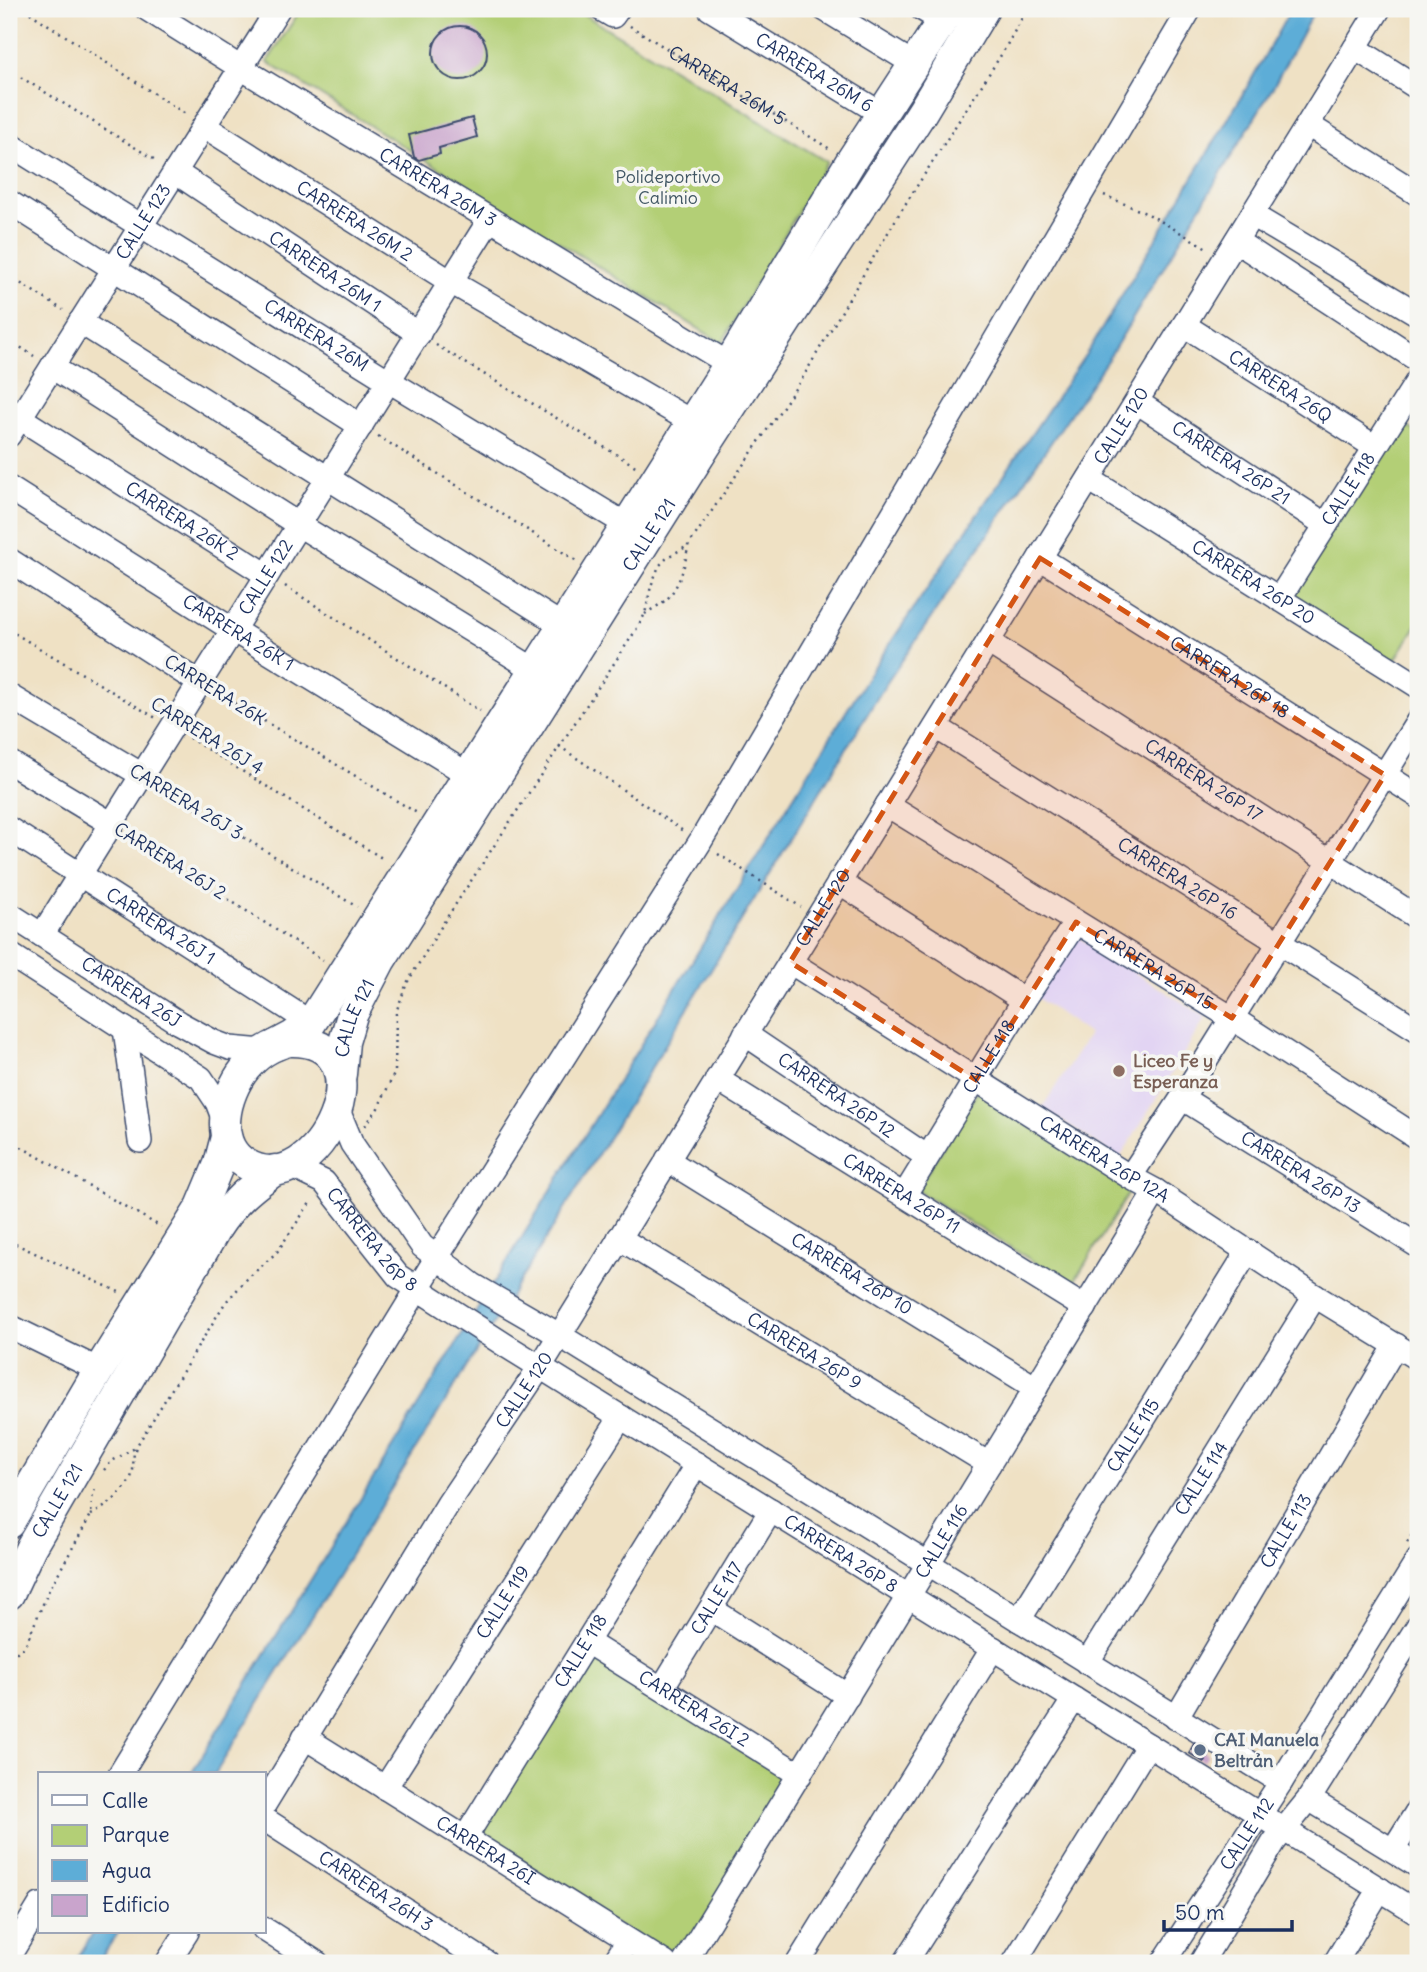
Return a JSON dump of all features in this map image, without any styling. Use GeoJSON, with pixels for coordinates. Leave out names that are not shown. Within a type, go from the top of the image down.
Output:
{"type":"FeatureCollection","features":[{"type":"Feature","properties":{"kind":"main road","name":"CALLE 121"},"geometry":{"type":"LineString","coordinates":[[341,1074],[344,1042],[352,1015],[380,961],[690,470],[922,112],[984,9]]}},
{"type":"Feature","properties":{"kind":"main road","name":"CALLE 121"},"geometry":{"type":"LineString","coordinates":[[270,1048],[311,1023],[729,364],[851,161],[914,64],[938,13]]}},
{"type":"Feature","properties":{"kind":"main road"},"geometry":{"type":"LineString","coordinates":[[296,1041],[318,1046],[334,1060],[341,1074],[341,1089],[330,1127],[323,1139],[304,1157],[283,1168],[261,1170],[243,1163],[231,1149],[226,1130],[227,1107],[233,1087],[244,1070],[270,1048],[296,1041]]}},
{"type":"Feature","properties":{"kind":"main road","name":"CALLE 121"},"geometry":{"type":"LineString","coordinates":[[9,1523],[99,1370],[201,1207],[212,1183],[226,1130]]}},
{"type":"Feature","properties":{"kind":"main road","name":"CALLE 121"},"geometry":{"type":"LineString","coordinates":[[9,1594],[31,1547],[215,1230],[228,1210],[246,1191],[283,1168]]}},
{"type":"Feature","properties":{"kind":"street","name":"CARRERA 26M 3"},"geometry":{"type":"LineString","coordinates":[[148,9],[729,364]]}},
{"type":"Feature","properties":{"kind":"street","name":"CALLE 123"},"geometry":{"type":"LineString","coordinates":[[14,426],[278,9]]}},
{"type":"Feature","properties":{"kind":"street","name":"CARRERA 26M 6"},"geometry":{"type":"LineString","coordinates":[[710,9],[881,114]]}},
{"type":"Feature","properties":{"kind":"street"},"geometry":{"type":"LineString","coordinates":[[824,9],[914,64]]}},
{"type":"Feature","properties":{"kind":"street"},"geometry":{"type":"LineString","coordinates":[[121,1772],[437,1257],[699,842],[1190,9]]}},
{"type":"Feature","properties":{"kind":"street","name":"CALLE 120"},"geometry":{"type":"LineString","coordinates":[[266,1802],[448,1504],[540,1367],[1379,9]]}},
{"type":"Feature","properties":{"kind":"street"},"geometry":{"type":"LineString","coordinates":[[1355,48],[1418,88]]}},
{"type":"Feature","properties":{"kind":"street"},"geometry":{"type":"LineString","coordinates":[[1308,125],[1418,194]]}},
{"type":"Feature","properties":{"kind":"street","name":"CARRERA 26M 2"},"geometry":{"type":"LineString","coordinates":[[204,126],[451,282],[692,422]]}},
{"type":"Feature","properties":{"kind":"street","name":"CARRERA 26M"},"geometry":{"type":"LineString","coordinates":[[9,144],[389,382],[627,525]]}},
{"type":"Feature","properties":{"kind":"street","name":"CARRERA 26M 1"},"geometry":{"type":"LineString","coordinates":[[175,172],[419,334]]}},
{"type":"Feature","properties":{"kind":"street"},"geometry":{"type":"LineString","coordinates":[[9,202],[361,426]]}},
{"type":"Feature","properties":{"kind":"street"},"geometry":{"type":"LineString","coordinates":[[1252,215],[1418,314]]}},
{"type":"Feature","properties":{"kind":"street","name":"CALLE 122"},"geometry":{"type":"LineString","coordinates":[[42,935],[490,219]]}},
{"type":"Feature","properties":{"kind":"street"},"geometry":{"type":"LineString","coordinates":[[1236,241],[1418,360]]}},
{"type":"Feature","properties":{"kind":"street"},"geometry":{"type":"LineString","coordinates":[[80,321],[563,626]]}},
{"type":"Feature","properties":{"kind":"street","name":"CARRERA 26Q"},"geometry":{"type":"LineString","coordinates":[[1184,325],[1375,447]]}},
{"type":"Feature","properties":{"kind":"street"},"geometry":{"type":"LineString","coordinates":[[52,367],[299,525],[535,670]]}},
{"type":"Feature","properties":{"kind":"street","name":"CALLE 118"},"geometry":{"type":"LineString","coordinates":[[1279,599],[1418,380]]}},
{"type":"Feature","properties":{"kind":"street","name":"CARRERA 26P 21"},"geometry":{"type":"LineString","coordinates":[[1136,402],[1326,524]]}},
{"type":"Feature","properties":{"kind":"street","name":"CARRERA 26K 2"},"geometry":{"type":"LineString","coordinates":[[14,426],[267,575]]}},
{"type":"Feature","properties":{"kind":"street","name":"CARRERA 26P 20"},"geometry":{"type":"LineString","coordinates":[[1089,479],[1418,686]]}},
{"type":"Feature","properties":{"kind":"street","name":"CARRERA 26K 1"},"geometry":{"type":"LineString","coordinates":[[9,488],[469,775]]}},
{"type":"Feature","properties":{"kind":"street","name":"CARRERA 26P 18"},"geometry":{"type":"LineString","coordinates":[[1040,558],[1418,796]]}},
{"type":"Feature","properties":{"kind":"street","name":"CARRERA 26K"},"geometry":{"type":"LineString","coordinates":[[9,560],[201,683]]}},
{"type":"Feature","properties":{"kind":"street","name":"CARRERA 26P 17"},"geometry":{"type":"LineString","coordinates":[[988,642],[1418,918]]}},
{"type":"Feature","properties":{"kind":"street","name":"CARRERA 26J 3"},"geometry":{"type":"LineString","coordinates":[[9,696],[142,775]]}},
{"type":"Feature","properties":{"kind":"street"},"geometry":{"type":"LineString","coordinates":[[1130,1177],[1418,722]]}},
{"type":"Feature","properties":{"kind":"street","name":"CARRERA 26P 16"},"geometry":{"type":"LineString","coordinates":[[936,727],[1418,1030]]}},
{"type":"Feature","properties":{"kind":"street","name":"CARRERA 26J 2"},"geometry":{"type":"LineString","coordinates":[[9,762],[112,824]]}},
{"type":"Feature","properties":{"kind":"street","name":"CARRERA 26P 15"},"geometry":{"type":"LineString","coordinates":[[887,805],[1232,1018],[1418,1138]]}},
{"type":"Feature","properties":{"kind":"street","name":"CARRERA 26J 1"},"geometry":{"type":"LineString","coordinates":[[9,829],[311,1023]]}},
{"type":"Feature","properties":{"kind":"street"},"geometry":{"type":"LineString","coordinates":[[839,883],[1024,1000]]}},
{"type":"Feature","properties":{"kind":"street","name":"CARRERA 26J"},"geometry":{"type":"LineString","coordinates":[[9,914],[214,1042],[230,1048],[270,1048]]}},
{"type":"Feature","properties":{"kind":"street","name":"CALLE 118"},"geometry":{"type":"LineString","coordinates":[[905,1194],[1024,1000],[1076,922]]}},
{"type":"Feature","properties":{"kind":"street","name":"CARRERA 26J"},"geometry":{"type":"LineString","coordinates":[[9,954],[201,1077],[217,1102],[226,1130]]}},
{"type":"Feature","properties":{"kind":"street","name":"CARRERA 26P 12A"},"geometry":{"type":"LineString","coordinates":[[790,962],[1418,1359]]}},
{"type":"Feature","properties":{"kind":"street"},"geometry":{"type":"LineString","coordinates":[[125,1028],[140,1141]]}},
{"type":"Feature","properties":{"kind":"street","name":"CARRERA 26P 12"},"geometry":{"type":"LineString","coordinates":[[745,1034],[926,1156]]}},
{"type":"Feature","properties":{"kind":"street","name":"CARRERA 26P 11"},"geometry":{"type":"LineString","coordinates":[[718,1079],[1085,1307]]}},
{"type":"Feature","properties":{"kind":"street","name":"CARRERA 26P 13"},"geometry":{"type":"LineString","coordinates":[[1182,1098],[1418,1246]]}},
{"type":"Feature","properties":{"kind":"street","name":"CARRERA 26P 8"},"geometry":{"type":"LineString","coordinates":[[337,1108],[352,1144],[422,1246],[473,1285],[559,1335],[1281,1783]]}},
{"type":"Feature","properties":{"kind":"street","name":"CARRERA 26P 10"},"geometry":{"type":"LineString","coordinates":[[667,1160],[1036,1388]]}},
{"type":"Feature","properties":{"kind":"street","name":"CARRERA 26P 8"},"geometry":{"type":"LineString","coordinates":[[283,1168],[324,1182],[398,1276],[1418,1913]]}},
{"type":"Feature","properties":{"kind":"street","name":"CALLE 116"},"geometry":{"type":"LineString","coordinates":[[684,1963],[1156,1191]]}},
{"type":"Feature","properties":{"kind":"street","name":"CARRERA 26P 9"},"geometry":{"type":"LineString","coordinates":[[619,1238],[989,1464]]}},
{"type":"Feature","properties":{"kind":"street","name":"CALLE 115"},"geometry":{"type":"LineString","coordinates":[[1019,1620],[1248,1251]]}},
{"type":"Feature","properties":{"kind":"street","name":"CALLE 114"},"geometry":{"type":"LineString","coordinates":[[1087,1662],[1315,1296]]}},
{"type":"Feature","properties":{"kind":"street"},"geometry":{"type":"LineString","coordinates":[[9,1326],[99,1370]]}},
{"type":"Feature","properties":{"kind":"street","name":"CALLE 113"},"geometry":{"type":"LineString","coordinates":[[1176,1718],[1396,1345]]}},
{"type":"Feature","properties":{"kind":"street","name":"CALLE 119"},"geometry":{"type":"LineString","coordinates":[[385,1788],[621,1417]]}},
{"type":"Feature","properties":{"kind":"street","name":"CALLE 118"},"geometry":{"type":"LineString","coordinates":[[466,1838],[697,1464]]}},
{"type":"Feature","properties":{"kind":"street","name":"CALLE 117"},"geometry":{"type":"LineString","coordinates":[[662,1688],[771,1510]]}},
{"type":"Feature","properties":{"kind":"street","name":"CALLE 112"},"geometry":{"type":"LineString","coordinates":[[1163,1963],[1281,1783],[1418,1560]]}},
{"type":"Feature","properties":{"kind":"street"},"geometry":{"type":"LineString","coordinates":[[710,1609],[848,1696]]}},
{"type":"Feature","properties":{"kind":"street","name":"CALLE 112"},"geometry":{"type":"LineString","coordinates":[[1201,1963],[1274,1842],[1309,1799],[1418,1626]]}},
{"type":"Feature","properties":{"kind":"street","name":"CARRERA 26I 2"},"geometry":{"type":"LineString","coordinates":[[587,1642],[800,1775]]}},
{"type":"Feature","properties":{"kind":"street"},"geometry":{"type":"LineString","coordinates":[[798,1963],[993,1648]]}},
{"type":"Feature","properties":{"kind":"street"},"geometry":{"type":"LineString","coordinates":[[905,1963],[1074,1699]]}},
{"type":"Feature","properties":{"kind":"street","name":"CARRERA 26I"},"geometry":{"type":"LineString","coordinates":[[304,1737],[664,1963]]}},
{"type":"Feature","properties":{"kind":"street"},"geometry":{"type":"LineString","coordinates":[[1013,1963],[1148,1745]]}},
{"type":"Feature","properties":{"kind":"street"},"geometry":{"type":"LineString","coordinates":[[1309,1799],[1418,1866]]}},
{"type":"Feature","properties":{"kind":"street"},"geometry":{"type":"LineString","coordinates":[[1393,1850],[1418,1810]]}},
{"type":"Feature","properties":{"kind":"street","name":"CARRERA 26H 3"},"geometry":{"type":"LineString","coordinates":[[266,1820],[487,1963]]}},
{"type":"Feature","properties":{"kind":"street"},"geometry":{"type":"LineString","coordinates":[[1335,1963],[1380,1889]]}},
{"type":"Feature","properties":{"kind":"street"},"geometry":{"type":"LineString","coordinates":[[9,1956],[38,1908]]}},
{"type":"Feature","properties":{"kind":"street"},"geometry":{"type":"LineString","coordinates":[[266,1930],[317,1963]]}},
{"type":"Feature","properties":{"kind":"street"},"geometry":{"type":"LineString","coordinates":[[167,1963],[186,1934]]}},
{"type":"Feature","properties":{"kind":"street"},"geometry":{"type":"LineString","coordinates":[[614,1963],[628,1941]]}},
{"type":"Feature","properties":{"kind":"path"},"geometry":{"type":"LineString","coordinates":[[24,9],[204,126]]}},
{"type":"Feature","properties":{"kind":"path"},"geometry":{"type":"LineString","coordinates":[[352,1144],[378,1108],[396,1072],[396,1012],[407,983],[645,614],[651,586],[660,566],[669,556],[688,545],[803,377],[899,214],[1003,52],[1027,9]]}},
{"type":"Feature","properties":{"kind":"path","name":"CARRERA 26M 5"},"geometry":{"type":"LineString","coordinates":[[611,11],[851,161]]}},
{"type":"Feature","properties":{"kind":"path"},"geometry":{"type":"LineString","coordinates":[[9,70],[175,172]]}},
{"type":"Feature","properties":{"kind":"path"},"geometry":{"type":"LineString","coordinates":[[1086,187],[1150,215],[1197,242]]}},
{"type":"Feature","properties":{"kind":"path"},"geometry":{"type":"LineString","coordinates":[[9,276],[80,321]]}},
{"type":"Feature","properties":{"kind":"path"},"geometry":{"type":"LineString","coordinates":[[419,334],[643,470]]}},
{"type":"Feature","properties":{"kind":"path"},"geometry":{"type":"LineString","coordinates":[[9,340],[52,367]]}},
{"type":"Feature","properties":{"kind":"path"},"geometry":{"type":"LineString","coordinates":[[361,426],[583,565]]}},
{"type":"Feature","properties":{"kind":"path"},"geometry":{"type":"LineString","coordinates":[[645,614],[668,598],[687,558],[688,545]]}},
{"type":"Feature","properties":{"kind":"path"},"geometry":{"type":"LineString","coordinates":[[267,575],[487,716]]}},
{"type":"Feature","properties":{"kind":"path","name":"CARRERA 26J 4"},"geometry":{"type":"LineString","coordinates":[[9,631],[172,728],[392,865]]}},
{"type":"Feature","properties":{"kind":"path","name":"CARRERA 26K"},"geometry":{"type":"LineString","coordinates":[[201,683],[423,817]]}},
{"type":"Feature","properties":{"kind":"path"},"geometry":{"type":"LineString","coordinates":[[559,746],[783,897]]}},
{"type":"Feature","properties":{"kind":"path","name":"CARRERA 26J 3"},"geometry":{"type":"LineString","coordinates":[[142,775],[363,911]]}},
{"type":"Feature","properties":{"kind":"path","name":"CARRERA 26J 2"},"geometry":{"type":"LineString","coordinates":[[112,824],[329,963]]}},
{"type":"Feature","properties":{"kind":"path"},"geometry":{"type":"LineString","coordinates":[[9,1140],[167,1231]]}},
{"type":"Feature","properties":{"kind":"path"},"geometry":{"type":"LineString","coordinates":[[91,1515],[105,1507],[123,1490],[134,1471],[132,1459],[136,1447],[225,1303],[277,1252],[324,1182]]}},
{"type":"Feature","properties":{"kind":"path"},"geometry":{"type":"LineString","coordinates":[[9,1241],[140,1304]]}},
{"type":"Feature","properties":{"kind":"path"},"geometry":{"type":"LineString","coordinates":[[9,1651],[17,1652],[25,1646],[49,1590],[91,1515],[95,1487],[104,1470],[112,1461],[136,1447]]}},
{"type":"Feature","properties":{"kind":"highlighted area"},"geometry":{"type":"Polygon","coordinates":[[[1040,558],[1385,775],[1232,1018],[1076,922],[976,1080],[790,962],[1040,558]]]}},
{"type":"Feature","properties":{"kind":"shaded area","name":"Liceo Fe y Esperanza"},"geometry":{"type":"Polygon","coordinates":[[[1071,933],[1206,1017],[1120,1158],[1042,1108],[1089,1034],[1033,995],[1071,933]]]}},
{"type":"Feature","properties":{"kind":"green space","name":"Polideportivo Calimio"},"geometry":{"type":"Polygon","coordinates":[[[301,9],[575,9],[827,162],[722,343],[267,62],[301,9]]]}},
{"type":"Feature","properties":{"kind":"green space"},"geometry":{"type":"Polygon","coordinates":[[[1398,421],[1418,433],[1418,623],[1393,663],[1286,595],[1398,421]]]}},
{"type":"Feature","properties":{"kind":"green space"},"geometry":{"type":"Polygon","coordinates":[[[978,1091],[1133,1186],[1072,1285],[916,1190],[978,1091]]]}},
{"type":"Feature","properties":{"kind":"green space"},"geometry":{"type":"Polygon","coordinates":[[[587,1642],[800,1775],[684,1963],[465,1838],[587,1642]]]}},
{"type":"Feature","properties":{"kind":"water"},"geometry":{"type":"Polygon","coordinates":[[[1291,9],[1315,9],[1272,89],[1110,356],[884,687],[216,1772],[192,1772],[868,676],[1092,345],[1291,9]]]}},
{"type":"Feature","properties":{"kind":"water"},"geometry":{"type":"Polygon","coordinates":[[[93,1934],[117,1934],[98,1963],[74,1963],[93,1934]]]}},
{"type":"Feature","properties":{"kind":"building"},"geometry":{"type":"Polygon","coordinates":[[[465,26],[475,30],[483,38],[487,53],[483,68],[475,76],[455,80],[445,76],[437,68],[433,48],[437,38],[445,30],[465,26]]]}},
{"type":"Feature","properties":{"kind":"building"},"geometry":{"type":"Polygon","coordinates":[[[472,118],[477,137],[439,148],[440,154],[419,160],[414,157],[409,135],[472,118]]]}},
{"type":"Feature","properties":{"kind":"building"},"geometry":{"type":"Polygon","coordinates":[[[1194,1744],[1208,1754],[1204,1762],[1189,1753],[1194,1744]]]}},
{"type":"Feature","properties":{"kind":"place","name":"Liceo Fe y Esperanza"},"geometry":{"type":"Point","coordinates":[1119,1071]}},
{"type":"Feature","properties":{"kind":"place","name":"CAI Manuela Beltrán"},"geometry":{"type":"Point","coordinates":[1200,1750]}}]}
